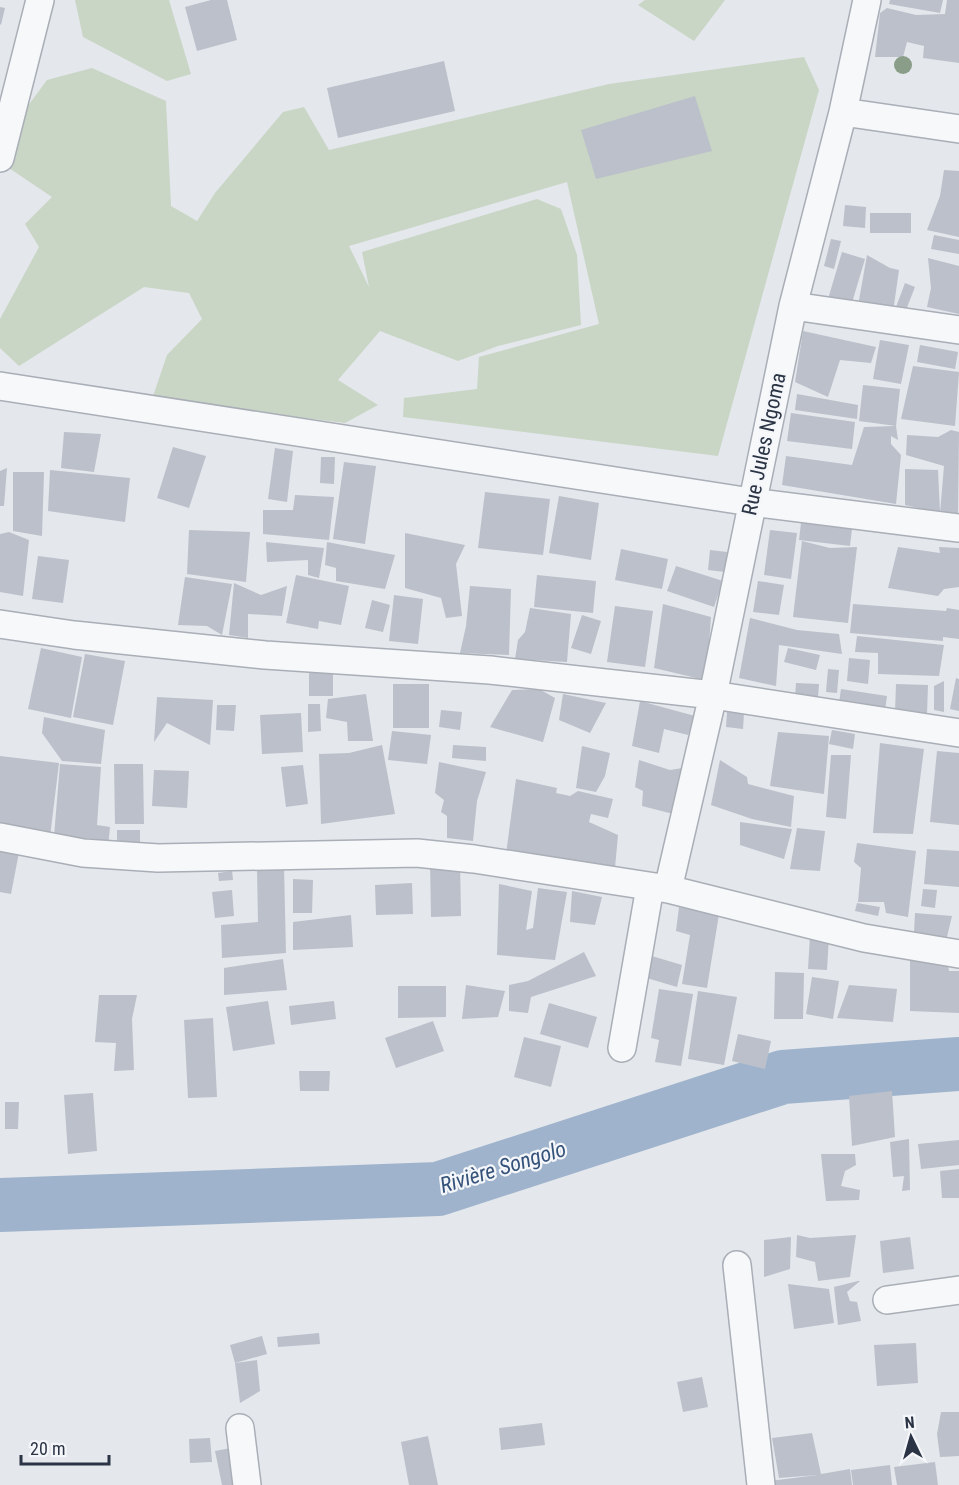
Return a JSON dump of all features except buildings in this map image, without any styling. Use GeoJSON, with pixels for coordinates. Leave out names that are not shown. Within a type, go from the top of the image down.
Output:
{"type":"FeatureCollection","features":[{"type":"Feature","properties":{"kind":"street"},"geometry":{"type":"LineString","coordinates":[[0,158],[40,0]]}},
{"type":"Feature","properties":{"kind":"street","name":"Rue Jules Ngoma"},"geometry":{"type":"LineString","coordinates":[[622,1048],[659,888],[713,695],[751,502],[794,306],[843,112],[867,0]]}},
{"type":"Feature","properties":{"kind":"street"},"geometry":{"type":"LineString","coordinates":[[843,112],[959,129]]}},
{"type":"Feature","properties":{"kind":"street"},"geometry":{"type":"LineString","coordinates":[[794,306],[959,330]]}},
{"type":"Feature","properties":{"kind":"street"},"geometry":{"type":"LineString","coordinates":[[0,386],[751,502],[959,528]]}},
{"type":"Feature","properties":{"kind":"street"},"geometry":{"type":"LineString","coordinates":[[0,624],[74,635],[265,655],[490,670],[713,695],[959,733]]}},
{"type":"Feature","properties":{"kind":"street"},"geometry":{"type":"LineString","coordinates":[[0,837],[83,853],[158,858],[417,853],[474,859],[659,888],[864,938],[959,954]]}},
{"type":"Feature","properties":{"kind":"street"},"geometry":{"type":"LineString","coordinates":[[737,1265],[761,1485]]}},
{"type":"Feature","properties":{"kind":"street"},"geometry":{"type":"LineString","coordinates":[[887,1300],[959,1290]]}},
{"type":"Feature","properties":{"kind":"street"},"geometry":{"type":"LineString","coordinates":[[240,1428],[247,1485]]}},
{"type":"Feature","properties":{"kind":"green space"},"geometry":{"type":"Polygon","coordinates":[[[75,0],[169,0],[191,74],[167,81],[83,37],[75,0]]]}},
{"type":"Feature","properties":{"kind":"green space"},"geometry":{"type":"Polygon","coordinates":[[[645,0],[725,0],[694,41],[638,5],[645,0]]]}},
{"type":"Feature","properties":{"kind":"green space"},"geometry":{"type":"Polygon","coordinates":[[[804,57],[819,90],[718,456],[403,417],[404,398],[477,389],[479,357],[599,324],[567,182],[349,246],[369,287],[362,252],[537,199],[561,209],[577,255],[581,325],[498,346],[458,361],[380,331],[338,380],[378,405],[345,423],[152,399],[167,355],[202,319],[189,293],[144,287],[19,366],[0,348],[0,319],[39,247],[25,224],[52,197],[0,162],[22,114],[47,80],[92,68],[166,101],[171,206],[197,221],[215,193],[283,112],[304,107],[329,150],[609,84],[804,57]]]}},
{"type":"Feature","properties":{"kind":"waterway","name":"Rivière Songolo"},"geometry":{"type":"LineString","coordinates":[[0,1205],[438,1189],[783,1077],[959,1064]]}}]}
